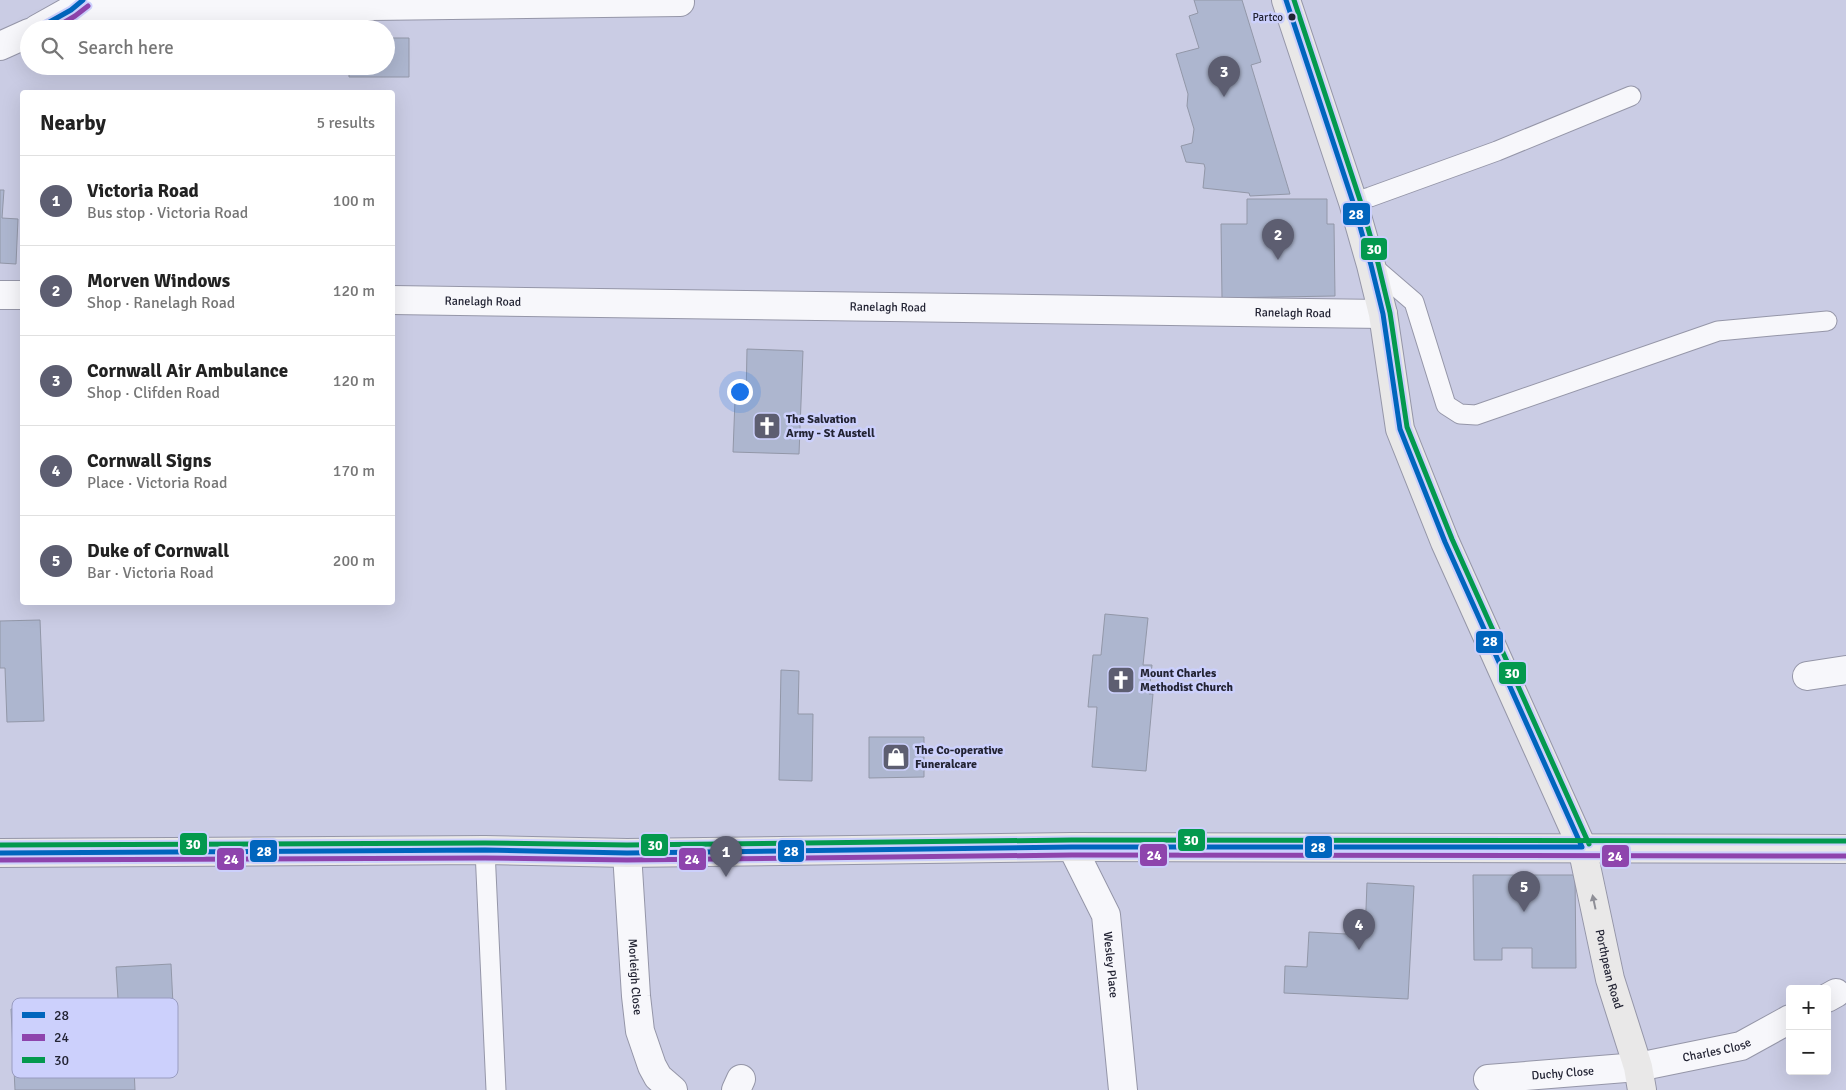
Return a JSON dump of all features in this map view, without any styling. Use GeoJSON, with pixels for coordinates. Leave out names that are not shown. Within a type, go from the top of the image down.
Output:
{"type":"FeatureCollection","features":[{"type":"Feature","properties":{"kind":"street","name":"Porthpean Road"},"geometry":{"type":"LineString","coordinates":[[1286,0],[1354,202],[1371,264],[1383,314],[1400,429],[1445,542],[1582,847],[1610,979],[1640,1079]]}},
{"type":"Feature","properties":{"kind":"street"},"geometry":{"type":"LineString","coordinates":[[52,20],[77,5],[680,2]]}},
{"type":"Feature","properties":{"kind":"street"},"geometry":{"type":"LineString","coordinates":[[0,46],[20,37]]}},
{"type":"Feature","properties":{"kind":"street"},"geometry":{"type":"LineString","coordinates":[[0,295],[20,295]]}},
{"type":"Feature","properties":{"kind":"street","name":"Ranelagh Road"},"geometry":{"type":"LineString","coordinates":[[395,300],[1383,314]]}},
{"type":"Feature","properties":{"kind":"street"},"geometry":{"type":"LineString","coordinates":[[1807,676],[1846,670]]}},
{"type":"Feature","properties":{"kind":"street"},"geometry":{"type":"LineString","coordinates":[[0,853],[485,850],[627,854],[1072,847],[1846,849]]}},
{"type":"Feature","properties":{"kind":"street","name":"Wesley Place"},"geometry":{"type":"LineString","coordinates":[[1072,847],[1106,915],[1123,1090]]}},
{"type":"Feature","properties":{"kind":"street","name":"Morleigh Close"},"geometry":{"type":"LineString","coordinates":[[627,854],[640,1031],[652,1066],[658,1077],[673,1090]]}},
{"type":"Feature","properties":{"kind":"street","name":"Charles Close"},"geometry":{"type":"LineString","coordinates":[[1640,1079],[1741,1046],[1786,1021]]}},
{"type":"Feature","properties":{"kind":"street","name":"Duchy Close"},"geometry":{"type":"LineString","coordinates":[[1488,1079],[1640,1079]]}},
{"type":"Feature","properties":{"kind":"lane"},"geometry":{"type":"LineString","coordinates":[[1354,202],[1497,151],[1631,96]]}},
{"type":"Feature","properties":{"kind":"lane"},"geometry":{"type":"LineString","coordinates":[[1371,264],[1414,302],[1446,405],[1460,414],[1476,415],[1718,331],[1827,321]]}},
{"type":"Feature","properties":{"kind":"lane"},"geometry":{"type":"LineString","coordinates":[[485,850],[496,1090]]}},
{"type":"Feature","properties":{"kind":"building"},"geometry":{"type":"Polygon","coordinates":[[[1194,0],[1242,0],[1261,62],[1251,65],[1290,194],[1250,196],[1249,193],[1203,188],[1204,164],[1186,162],[1181,146],[1192,143],[1194,129],[1187,106],[1188,94],[1176,54],[1199,48],[1189,16],[1198,13],[1194,0]]]}},
{"type":"Feature","properties":{"kind":"building"},"geometry":{"type":"Polygon","coordinates":[[[395,38],[409,38],[409,77],[349,77],[349,75],[395,75],[395,38]]]}},
{"type":"Feature","properties":{"kind":"building"},"geometry":{"type":"Polygon","coordinates":[[[0,190],[4,190],[2,218],[18,219],[16,264],[0,263],[0,190]]]}},
{"type":"Feature","properties":{"kind":"building"},"geometry":{"type":"Polygon","coordinates":[[[1247,199],[1327,199],[1327,224],[1334,224],[1335,296],[1222,298],[1221,224],[1247,224],[1247,199]]]}},
{"type":"Feature","properties":{"kind":"building","name":"The Salvation Army - St Austell"},"geometry":{"type":"Polygon","coordinates":[[[747,349],[803,351],[799,454],[733,452],[735,400],[746,400],[747,349]]]}},
{"type":"Feature","properties":{"kind":"building","name":"Mount Charles Methodist Church"},"geometry":{"type":"Polygon","coordinates":[[[1105,614],[1148,618],[1143,665],[1152,665],[1149,694],[1153,694],[1146,771],[1092,767],[1097,707],[1088,707],[1093,655],[1101,655],[1105,614]]]}},
{"type":"Feature","properties":{"kind":"building"},"geometry":{"type":"Polygon","coordinates":[[[40,620],[44,721],[7,722],[5,668],[0,668],[0,621],[40,620]]]}},
{"type":"Feature","properties":{"kind":"building"},"geometry":{"type":"Polygon","coordinates":[[[781,670],[799,671],[798,714],[813,714],[812,781],[779,780],[781,670]]]}},
{"type":"Feature","properties":{"kind":"building","name":"The Co-operative Funeralcare"},"geometry":{"type":"Polygon","coordinates":[[[869,737],[924,737],[924,777],[869,778],[869,737]]]}},
{"type":"Feature","properties":{"kind":"building"},"geometry":{"type":"Polygon","coordinates":[[[1473,875],[1575,875],[1576,968],[1532,968],[1532,948],[1502,948],[1502,960],[1474,960],[1473,875]]]}},
{"type":"Feature","properties":{"kind":"building"},"geometry":{"type":"Polygon","coordinates":[[[1367,883],[1414,886],[1408,999],[1284,993],[1285,966],[1307,967],[1309,932],[1365,935],[1367,883]]]}},
{"type":"Feature","properties":{"kind":"building"},"geometry":{"type":"Polygon","coordinates":[[[171,964],[173,998],[118,998],[116,967],[171,964]]]}},
{"type":"Feature","properties":{"kind":"building"},"geometry":{"type":"Polygon","coordinates":[[[14,1078],[134,1078],[135,1090],[15,1090],[14,1078]]]}},
{"type":"Feature","properties":{"kind":"transit line","name":"28"},"geometry":{"type":"LineString","coordinates":[[53,20],[71,10],[83,0]]}},
{"type":"Feature","properties":{"kind":"transit line","name":"28"},"geometry":{"type":"LineString","coordinates":[[1286,0],[1353,202],[1371,265],[1383,314],[1400,429],[1445,542],[1582,847]]}},
{"type":"Feature","properties":{"kind":"transit line","name":"30"},"geometry":{"type":"LineString","coordinates":[[1294,0],[1360,200],[1378,263],[1390,313],[1407,427],[1452,539],[1589,844]]}},
{"type":"Feature","properties":{"kind":"transit line","name":"24"},"geometry":{"type":"LineString","coordinates":[[68,20],[88,6]]}},
{"type":"Feature","properties":{"kind":"transit line","name":"30"},"geometry":{"type":"LineString","coordinates":[[0,845],[485,843],[627,845],[1072,840],[1846,841]]}},
{"type":"Feature","properties":{"kind":"transit line","name":"28"},"geometry":{"type":"LineString","coordinates":[[0,853],[485,850],[627,853],[1072,847],[1582,847]]}},
{"type":"Feature","properties":{"kind":"transit line","name":"24"},"geometry":{"type":"LineString","coordinates":[[0,860],[485,858],[627,860],[1072,855],[1846,856]]}},
{"type":"Feature","properties":{"kind":"place","name":"Partco"},"geometry":{"type":"Point","coordinates":[1292,17]}},
{"type":"Feature","properties":{"kind":"place","name":"Cornwall Air Ambulance"},"geometry":{"type":"Point","coordinates":[1224,97]}},
{"type":"Feature","properties":{"kind":"place","name":"Morven Windows"},"geometry":{"type":"Point","coordinates":[1278,260]}},
{"type":"Feature","properties":{"kind":"place","name":"The Salvation Army - St Austell"},"geometry":{"type":"Point","coordinates":[767,426]}},
{"type":"Feature","properties":{"kind":"place","name":"Mount Charles Methodist Church"},"geometry":{"type":"Point","coordinates":[1121,680]}},
{"type":"Feature","properties":{"kind":"place","name":"The Co-operative Funeralcare"},"geometry":{"type":"Point","coordinates":[896,757]}},
{"type":"Feature","properties":{"kind":"place","name":"Victoria Road"},"geometry":{"type":"Point","coordinates":[726,877]}},
{"type":"Feature","properties":{"kind":"place","name":"Duke of Cornwall"},"geometry":{"type":"Point","coordinates":[1524,912]}},
{"type":"Feature","properties":{"kind":"place","name":"Cornwall Signs"},"geometry":{"type":"Point","coordinates":[1359,950]}}]}
